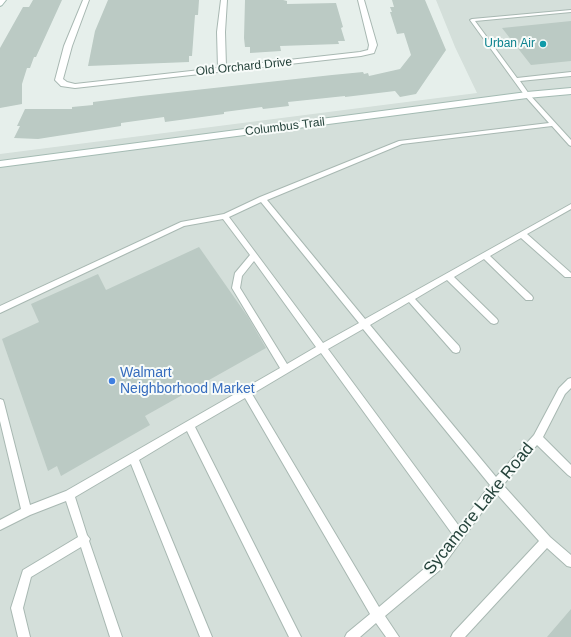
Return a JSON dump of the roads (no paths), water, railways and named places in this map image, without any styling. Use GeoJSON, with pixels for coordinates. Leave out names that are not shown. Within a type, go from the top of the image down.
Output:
{"type":"FeatureCollection","features":[{"type":"Feature","properties":{"kind":"street"},"geometry":{"type":"LineString","coordinates":[[0,4],[3,0]]}},
{"type":"Feature","properties":{"kind":"street","name":"Old Orchard Drive"},"geometry":{"type":"LineString","coordinates":[[86,0],[68,46],[60,73],[59,80],[64,84],[74,86],[88,85],[361,54],[371,51],[373,45],[361,0]]}},
{"type":"Feature","properties":{"kind":"street"},"geometry":{"type":"LineString","coordinates":[[222,70],[221,32],[224,0]]}},
{"type":"Feature","properties":{"kind":"street","name":"Columbus Trail"},"geometry":{"type":"LineString","coordinates":[[0,164],[527,95],[571,91]]}},
{"type":"Feature","properties":{"kind":"lane"},"geometry":{"type":"LineString","coordinates":[[571,11],[472,20],[527,95],[571,144]]}},
{"type":"Feature","properties":{"kind":"lane"},"geometry":{"type":"LineString","coordinates":[[516,80],[571,74]]}},
{"type":"Feature","properties":{"kind":"lane"},"geometry":{"type":"LineString","coordinates":[[0,310],[183,224],[225,216],[401,142],[553,124]]}},
{"type":"Feature","properties":{"kind":"lane"},"geometry":{"type":"LineString","coordinates":[[262,200],[496,485],[546,541],[571,562]]}},
{"type":"Feature","properties":{"kind":"lane"},"geometry":{"type":"LineString","coordinates":[[0,525],[27,510],[69,495],[571,206]]}},
{"type":"Feature","properties":{"kind":"lane"},"geometry":{"type":"LineString","coordinates":[[225,216],[459,535]]}},
{"type":"Feature","properties":{"kind":"lane"},"geometry":{"type":"LineString","coordinates":[[522,234],[568,275]]}},
{"type":"Feature","properties":{"kind":"lane"},"geometry":{"type":"LineString","coordinates":[[485,255],[529,298]]}},
{"type":"Feature","properties":{"kind":"lane"},"geometry":{"type":"LineString","coordinates":[[254,256],[238,275],[236,288],[286,369]]}},
{"type":"Feature","properties":{"kind":"lane"},"geometry":{"type":"LineString","coordinates":[[448,276],[494,321]]}},
{"type":"Feature","properties":{"kind":"lane"},"geometry":{"type":"LineString","coordinates":[[410,298],[456,349]]}},
{"type":"Feature","properties":{"kind":"lane","name":"Sycamore Lake Road"},"geometry":{"type":"LineString","coordinates":[[351,637],[436,566],[496,485],[536,438],[562,391],[571,382]]}},
{"type":"Feature","properties":{"kind":"lane"},"geometry":{"type":"LineString","coordinates":[[246,392],[378,616],[393,637]]}},
{"type":"Feature","properties":{"kind":"lane"},"geometry":{"type":"LineString","coordinates":[[0,404],[27,510]]}},
{"type":"Feature","properties":{"kind":"lane"},"geometry":{"type":"LineString","coordinates":[[189,425],[295,637]]}},
{"type":"Feature","properties":{"kind":"lane"},"geometry":{"type":"LineString","coordinates":[[536,438],[571,472]]}},
{"type":"Feature","properties":{"kind":"lane"},"geometry":{"type":"LineString","coordinates":[[133,458],[206,637]]}},
{"type":"Feature","properties":{"kind":"lane"},"geometry":{"type":"LineString","coordinates":[[69,495],[85,539],[116,637]]}},
{"type":"Feature","properties":{"kind":"lane"},"geometry":{"type":"LineString","coordinates":[[24,637],[17,608],[28,574],[85,539]]}},
{"type":"Feature","properties":{"kind":"lane"},"geometry":{"type":"LineString","coordinates":[[457,637],[546,541]]}},
{"type":"Feature","properties":{"kind":"place","name":"Urban Air"},"geometry":{"type":"Point","coordinates":[543,44]}},
{"type":"Feature","properties":{"kind":"place","name":"Walmart Neighborhood Market"},"geometry":{"type":"Point","coordinates":[112,381]}}]}
